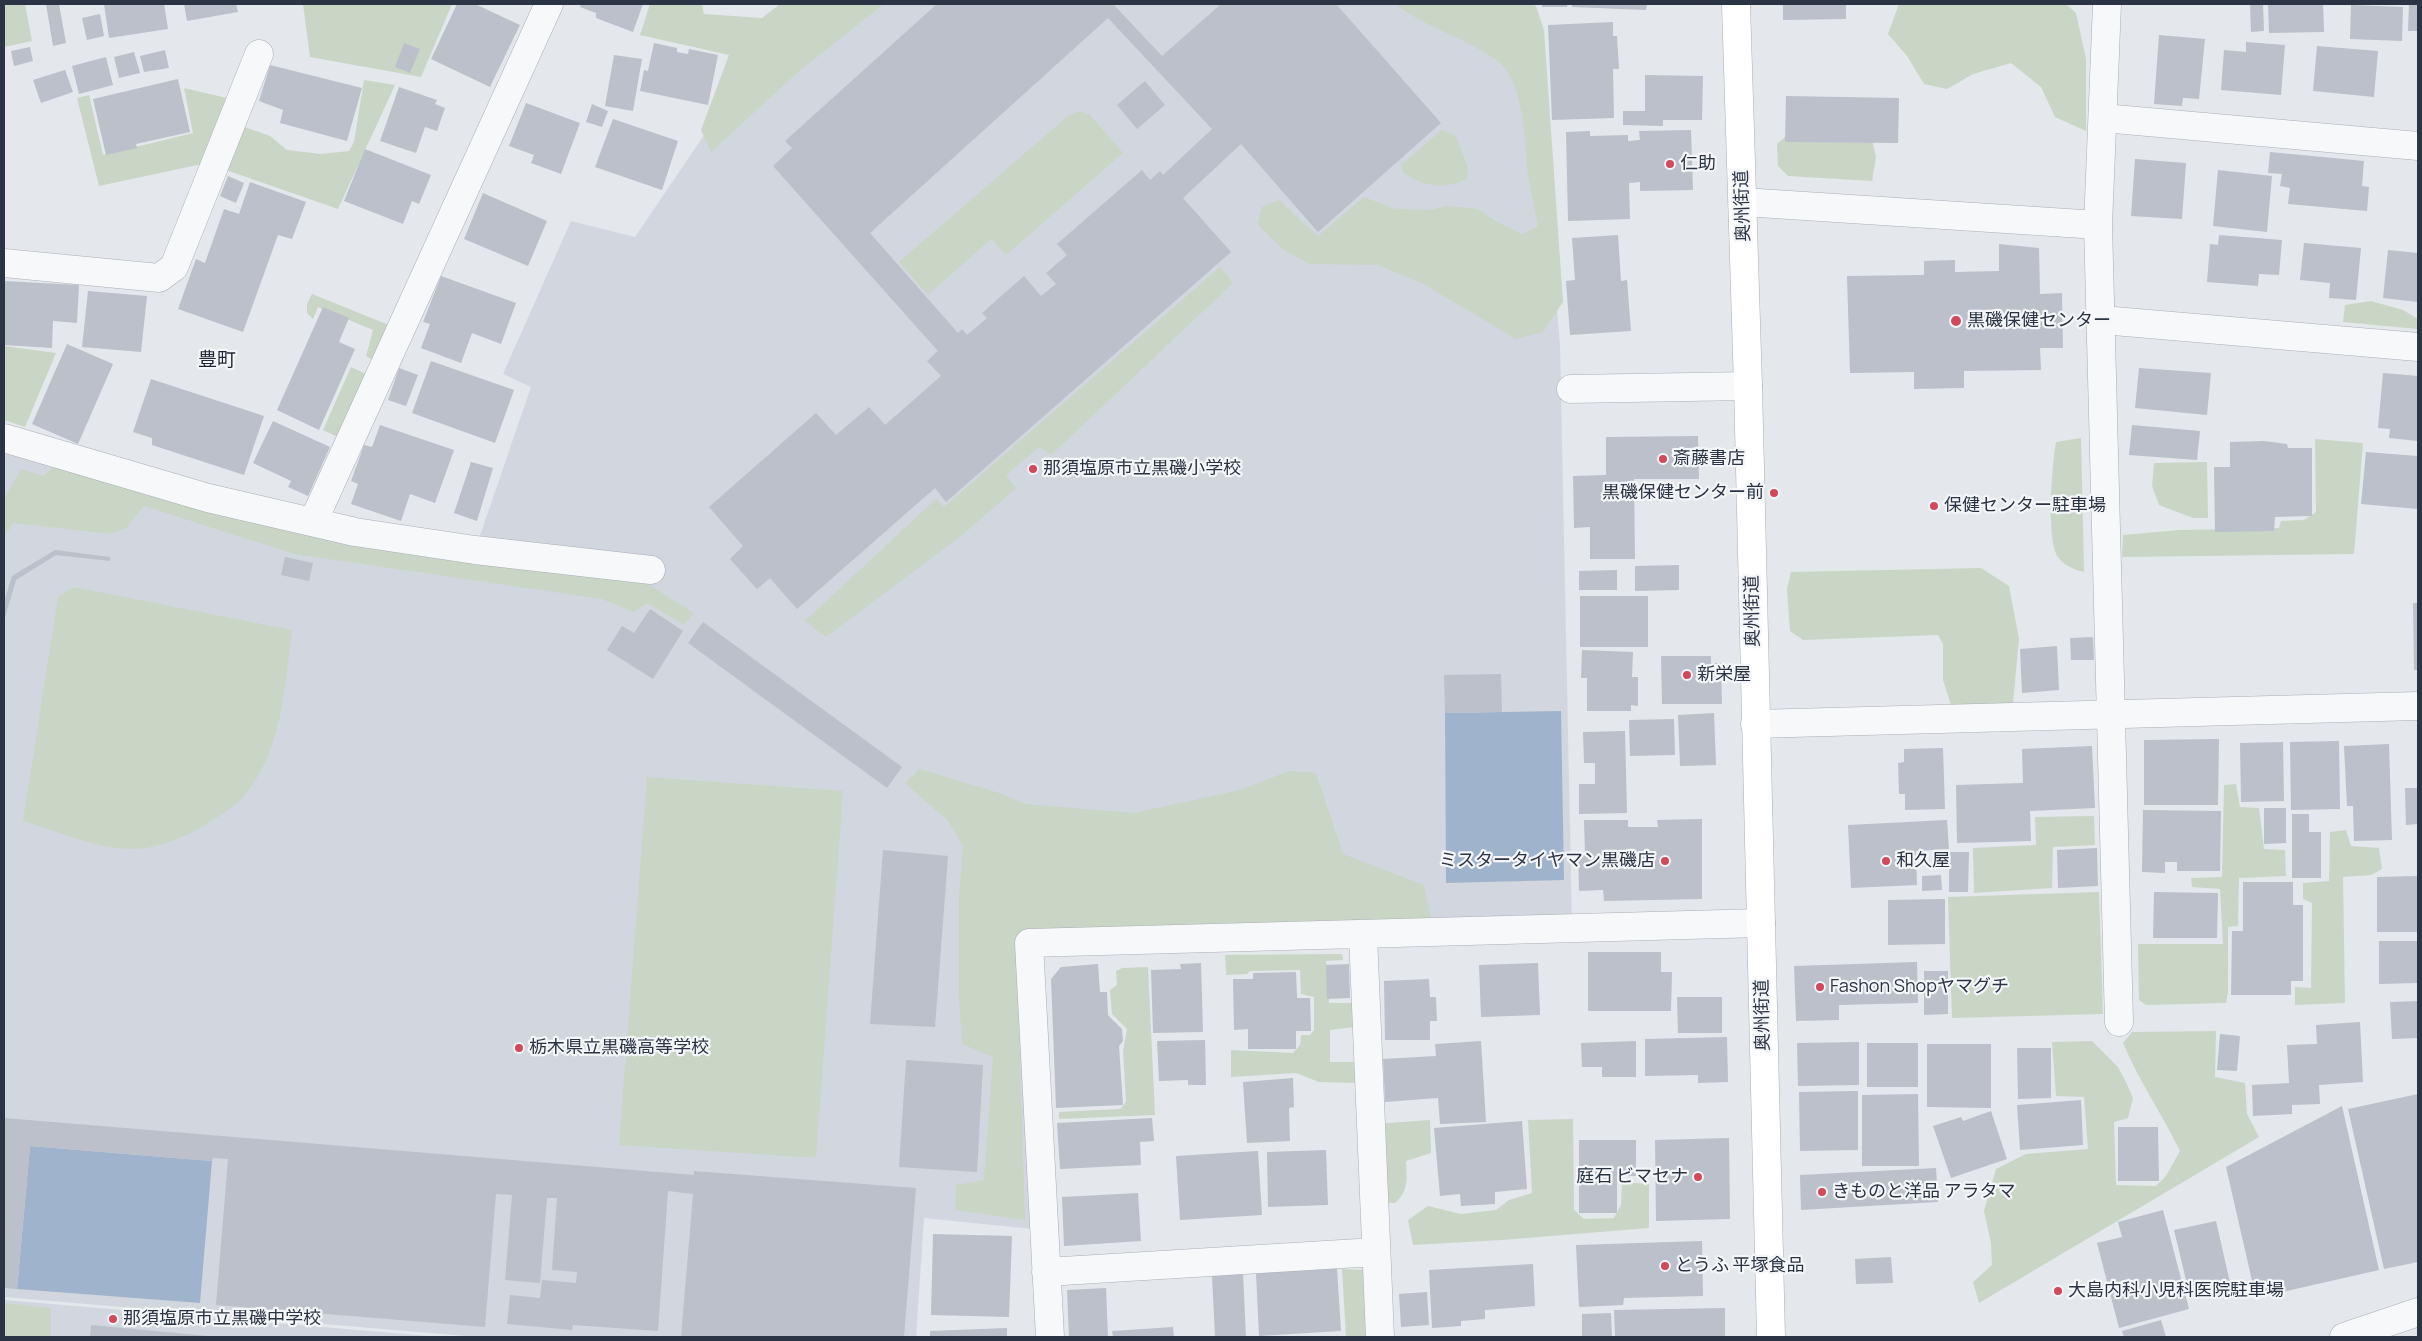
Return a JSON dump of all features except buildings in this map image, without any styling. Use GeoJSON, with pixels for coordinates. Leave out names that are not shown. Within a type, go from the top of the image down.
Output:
{"type":"FeatureCollection","features":[{"type":"Feature","properties":{"kind":"main road","name":"奥州街道"},"geometry":{"type":"LineString","coordinates":[[1736,4],[1748,386],[1771,1337]]}},
{"type":"Feature","properties":{"kind":"street"},"geometry":{"type":"LineString","coordinates":[[313,522],[549,4]]}},
{"type":"Feature","properties":{"kind":"street"},"geometry":{"type":"LineString","coordinates":[[2107,4],[2098,226],[2102,320],[2110,714],[2119,1022]]}},
{"type":"Feature","properties":{"kind":"street"},"geometry":{"type":"LineString","coordinates":[[4,263],[159,278],[174,268],[259,54]]}},
{"type":"Feature","properties":{"kind":"street"},"geometry":{"type":"LineString","coordinates":[[2103,118],[2418,146]]}},
{"type":"Feature","properties":{"kind":"street"},"geometry":{"type":"LineString","coordinates":[[1743,202],[2098,226]]}},
{"type":"Feature","properties":{"kind":"street"},"geometry":{"type":"LineString","coordinates":[[2102,320],[2418,347]]}},
{"type":"Feature","properties":{"kind":"street"},"geometry":{"type":"LineString","coordinates":[[1571,389],[1748,386]]}},
{"type":"Feature","properties":{"kind":"street"},"geometry":{"type":"LineString","coordinates":[[4,438],[208,498],[355,532],[475,550],[651,570]]}},
{"type":"Feature","properties":{"kind":"street"},"geometry":{"type":"LineString","coordinates":[[1755,724],[2418,706]]}},
{"type":"Feature","properties":{"kind":"street"},"geometry":{"type":"LineString","coordinates":[[1050,1337],[1029,942],[1363,935],[1761,923]]}},
{"type":"Feature","properties":{"kind":"street"},"geometry":{"type":"LineString","coordinates":[[1363,935],[1380,1337]]}},
{"type":"Feature","properties":{"kind":"street"},"geometry":{"type":"LineString","coordinates":[[1046,1272],[1375,1252]]}},
{"type":"Feature","properties":{"kind":"street"},"geometry":{"type":"LineString","coordinates":[[2346,1337],[2418,1312]]}},
{"type":"Feature","properties":{"kind":"shaded area"},"geometry":{"type":"Polygon","coordinates":[[[816,4],[1496,4],[1534,29],[1560,345],[1572,927],[1029,943],[1043,1230],[924,1218],[916,1337],[478,1337],[4,1297],[4,438],[475,550],[531,387],[503,374],[571,221],[635,237],[774,32],[816,4]]]}},
{"type":"Feature","properties":{"kind":"shaded area","name":"那須塩原市立黒磯中学校"},"geometry":{"type":"Polygon","coordinates":[[[4,1300],[440,1337],[4,1337],[4,1300]]]}},
{"type":"Feature","properties":{"kind":"green space"},"geometry":{"type":"Polygon","coordinates":[[[4,4],[25,4],[32,41],[4,47],[4,4]]]}},
{"type":"Feature","properties":{"kind":"green space"},"geometry":{"type":"Polygon","coordinates":[[[303,4],[452,4],[421,77],[310,57],[303,4]]]}},
{"type":"Feature","properties":{"kind":"green space"},"geometry":{"type":"Polygon","coordinates":[[[650,4],[702,4],[704,14],[762,18],[780,4],[884,4],[798,72],[711,152],[701,130],[729,55],[640,35],[650,4]]]}},
{"type":"Feature","properties":{"kind":"green space"},"geometry":{"type":"Polygon","coordinates":[[[1395,4],[1531,4],[1536,6],[1544,30],[1563,302],[1543,332],[1516,339],[1422,283],[1378,265],[1309,264],[1284,250],[1257,224],[1262,207],[1279,200],[1318,236],[1364,197],[1395,209],[1430,210],[1448,206],[1478,209],[1497,222],[1522,234],[1538,226],[1529,181],[1519,98],[1513,82],[1505,69],[1483,51],[1419,19],[1395,4]]]}},
{"type":"Feature","properties":{"kind":"green space"},"geometry":{"type":"Polygon","coordinates":[[[1899,4],[2066,4],[2076,13],[2086,59],[2086,131],[2055,117],[2041,87],[2011,63],[1973,74],[1947,89],[1924,84],[1907,56],[1888,34],[1899,4]]]}},
{"type":"Feature","properties":{"kind":"green space"},"geometry":{"type":"Polygon","coordinates":[[[364,80],[395,85],[338,209],[226,170],[242,126],[270,136],[287,150],[321,154],[349,151],[354,142],[364,80]]]}},
{"type":"Feature","properties":{"kind":"green space"},"geometry":{"type":"Polygon","coordinates":[[[184,88],[231,99],[202,164],[99,186],[77,98],[89,95],[103,155],[193,133],[184,88]]]}},
{"type":"Feature","properties":{"kind":"green space"},"geometry":{"type":"Polygon","coordinates":[[[1079,111],[1090,115],[1123,153],[1006,255],[991,239],[928,295],[899,262],[1068,116],[1079,111]]]}},
{"type":"Feature","properties":{"kind":"green space"},"geometry":{"type":"Polygon","coordinates":[[[1795,128],[1871,136],[1876,157],[1872,181],[1788,176],[1778,166],[1777,144],[1795,128]]]}},
{"type":"Feature","properties":{"kind":"green space"},"geometry":{"type":"Polygon","coordinates":[[[1442,130],[1456,136],[1468,168],[1467,179],[1450,185],[1433,185],[1417,181],[1402,171],[1402,164],[1442,130]]]}},
{"type":"Feature","properties":{"kind":"green space"},"geometry":{"type":"Polygon","coordinates":[[[1220,267],[1233,283],[1051,455],[1039,447],[1006,475],[1016,488],[961,536],[826,637],[805,621],[936,499],[944,507],[1220,267]]]}},
{"type":"Feature","properties":{"kind":"green space"},"geometry":{"type":"Polygon","coordinates":[[[312,294],[389,325],[373,360],[366,356],[373,330],[318,307],[313,319],[307,313],[307,304],[312,294]]]}},
{"type":"Feature","properties":{"kind":"green space"},"geometry":{"type":"Polygon","coordinates":[[[2371,301],[2403,310],[2418,319],[2418,329],[2343,322],[2345,305],[2371,301]]]}},
{"type":"Feature","properties":{"kind":"green space"},"geometry":{"type":"Polygon","coordinates":[[[4,346],[56,353],[25,427],[4,420],[4,346]]]}},
{"type":"Feature","properties":{"kind":"green space"},"geometry":{"type":"Polygon","coordinates":[[[351,367],[366,374],[338,437],[323,430],[351,367]]]}},
{"type":"Feature","properties":{"kind":"green space"},"geometry":{"type":"Polygon","coordinates":[[[2081,438],[2084,572],[2070,567],[2058,557],[2054,548],[2051,519],[2056,442],[2081,438]]]}},
{"type":"Feature","properties":{"kind":"green space"},"geometry":{"type":"Polygon","coordinates":[[[2315,439],[2363,443],[2354,554],[2122,557],[2123,535],[2180,530],[2279,528],[2281,521],[2304,520],[2316,512],[2315,439]]]}},
{"type":"Feature","properties":{"kind":"green space"},"geometry":{"type":"Polygon","coordinates":[[[2207,462],[2208,518],[2193,518],[2159,505],[2152,486],[2154,463],[2207,462]]]}},
{"type":"Feature","properties":{"kind":"green space"},"geometry":{"type":"Polygon","coordinates":[[[57,464],[287,532],[641,580],[694,613],[684,625],[647,603],[634,612],[602,599],[294,554],[144,506],[126,528],[111,534],[13,523],[4,537],[4,499],[21,469],[43,476],[57,464]]]}},
{"type":"Feature","properties":{"kind":"green space"},"geometry":{"type":"Polygon","coordinates":[[[1981,568],[2009,586],[2019,639],[2013,703],[1951,705],[1943,680],[1943,644],[1938,635],[1803,640],[1790,631],[1787,589],[1791,572],[1981,568]]]}},
{"type":"Feature","properties":{"kind":"green space"},"geometry":{"type":"Polygon","coordinates":[[[74,587],[292,630],[283,697],[274,740],[256,780],[242,798],[229,809],[197,830],[178,839],[148,848],[116,848],[89,842],[23,821],[58,597],[74,587]]]}},
{"type":"Feature","properties":{"kind":"green space"},"geometry":{"type":"Polygon","coordinates":[[[920,769],[999,793],[1026,804],[1134,813],[1240,790],[1289,771],[1316,773],[1343,854],[1424,885],[1431,918],[1038,933],[1016,936],[1025,1220],[955,1210],[956,1185],[984,1180],[993,1057],[962,1044],[959,997],[959,896],[963,846],[948,821],[905,783],[920,769]]]}},
{"type":"Feature","properties":{"kind":"green space"},"geometry":{"type":"Polygon","coordinates":[[[647,777],[843,791],[816,1158],[619,1145],[647,777]]]}},
{"type":"Feature","properties":{"kind":"green space"},"geometry":{"type":"Polygon","coordinates":[[[2236,784],[2240,807],[2259,808],[2264,849],[2285,850],[2286,876],[2239,878],[2238,926],[2228,927],[2228,992],[2226,1003],[2146,1005],[2139,1000],[2138,944],[2223,944],[2220,889],[2192,887],[2191,878],[2222,877],[2224,785],[2236,784]]]}},
{"type":"Feature","properties":{"kind":"green space"},"geometry":{"type":"Polygon","coordinates":[[[2094,816],[2095,845],[2053,847],[2052,888],[1974,893],[1973,848],[2036,845],[2035,817],[2094,816]]]}},
{"type":"Feature","properties":{"kind":"green space"},"geometry":{"type":"Polygon","coordinates":[[[2346,830],[2351,846],[2379,848],[2382,869],[2371,875],[2343,877],[2345,1003],[2295,1005],[2295,987],[2311,988],[2312,903],[2303,899],[2303,883],[2329,881],[2330,832],[2346,830]]]}},
{"type":"Feature","properties":{"kind":"green space"},"geometry":{"type":"Polygon","coordinates":[[[2099,892],[2103,1014],[1952,1018],[1948,897],[2099,892]]]}},
{"type":"Feature","properties":{"kind":"green space"},"geometry":{"type":"Polygon","coordinates":[[[1342,954],[1343,960],[1326,961],[1329,1003],[1353,1003],[1353,1027],[1330,1030],[1330,1062],[1356,1062],[1357,1083],[1319,1082],[1296,1073],[1231,1077],[1231,1050],[1293,1053],[1300,1045],[1301,1035],[1310,1035],[1314,1030],[1314,997],[1301,994],[1300,970],[1250,971],[1247,974],[1226,975],[1225,955],[1342,954]]]}},
{"type":"Feature","properties":{"kind":"green space"},"geometry":{"type":"Polygon","coordinates":[[[1148,967],[1155,1115],[1059,1119],[1059,1112],[1120,1109],[1126,1102],[1123,1051],[1127,1029],[1112,1014],[1110,990],[1117,985],[1116,971],[1122,968],[1148,967]]]}},
{"type":"Feature","properties":{"kind":"green space"},"geometry":{"type":"Polygon","coordinates":[[[2216,1031],[2215,1077],[2245,1083],[2247,1114],[2259,1137],[1979,1303],[1973,1282],[1992,1265],[1991,1243],[1984,1211],[1996,1169],[2026,1154],[2088,1149],[2084,1097],[2056,1096],[2052,1042],[2092,1041],[2118,1067],[2133,1098],[2128,1118],[2114,1122],[2116,1185],[2156,1186],[2166,1176],[2180,1151],[2136,1071],[2123,1043],[2132,1032],[2216,1031]]]}},
{"type":"Feature","properties":{"kind":"green space"},"geometry":{"type":"Polygon","coordinates":[[[1573,1119],[1574,1210],[1584,1219],[1614,1218],[1621,1205],[1622,1182],[1649,1184],[1649,1228],[1413,1245],[1408,1220],[1428,1206],[1461,1214],[1496,1210],[1509,1200],[1532,1193],[1528,1120],[1573,1119]]]}},
{"type":"Feature","properties":{"kind":"green space"},"geometry":{"type":"Polygon","coordinates":[[[1430,1120],[1431,1153],[1406,1161],[1407,1178],[1405,1189],[1395,1203],[1378,1202],[1376,1124],[1430,1120]]]}},
{"type":"Feature","properties":{"kind":"green space"},"geometry":{"type":"Polygon","coordinates":[[[1342,1269],[1366,1270],[1366,1337],[1346,1337],[1342,1269]]]}},
{"type":"Feature","properties":{"kind":"green space"},"geometry":{"type":"Polygon","coordinates":[[[4,1303],[51,1308],[51,1337],[4,1337],[4,1303]]]}},
{"type":"Feature","properties":{"kind":"water"},"geometry":{"type":"Polygon","coordinates":[[[1561,711],[1564,880],[1446,883],[1445,713],[1561,711]]]}},
{"type":"Feature","properties":{"kind":"water"},"geometry":{"type":"Polygon","coordinates":[[[30,1146],[212,1161],[200,1303],[17,1289],[30,1146]]]}},
{"type":"Feature","properties":{"kind":"place","name":"仁助"},"geometry":{"type":"Point","coordinates":[1670,164]}},
{"type":"Feature","properties":{"kind":"place","name":"黒磯保健センター"},"geometry":{"type":"Point","coordinates":[1956,321]}},
{"type":"Feature","properties":{"kind":"place","name":"斎藤書店"},"geometry":{"type":"Point","coordinates":[1663,459]}},
{"type":"Feature","properties":{"kind":"place","name":"那須塩原市立黒磯小学校"},"geometry":{"type":"Point","coordinates":[1033,469]}},
{"type":"Feature","properties":{"kind":"place","name":"黒磯保健センター前"},"geometry":{"type":"Point","coordinates":[1774,493]}},
{"type":"Feature","properties":{"kind":"place","name":"保健センター駐車場"},"geometry":{"type":"Point","coordinates":[1934,506]}},
{"type":"Feature","properties":{"kind":"place","name":"新栄屋"},"geometry":{"type":"Point","coordinates":[1687,675]}},
{"type":"Feature","properties":{"kind":"place","name":"ミスタータイヤマン黒磯店"},"geometry":{"type":"Point","coordinates":[1665,861]}},
{"type":"Feature","properties":{"kind":"place","name":"和久屋"},"geometry":{"type":"Point","coordinates":[1886,861]}},
{"type":"Feature","properties":{"kind":"place","name":"Fashon Shopヤマグチ"},"geometry":{"type":"Point","coordinates":[1820,987]}},
{"type":"Feature","properties":{"kind":"place","name":"栃木県立黒磯高等学校"},"geometry":{"type":"Point","coordinates":[519,1048]}},
{"type":"Feature","properties":{"kind":"place","name":"庭石 ビマセナ"},"geometry":{"type":"Point","coordinates":[1698,1177]}},
{"type":"Feature","properties":{"kind":"place","name":"きものと洋品 アラタマ"},"geometry":{"type":"Point","coordinates":[1822,1192]}},
{"type":"Feature","properties":{"kind":"place","name":"とうふ 平塚食品"},"geometry":{"type":"Point","coordinates":[1665,1266]}},
{"type":"Feature","properties":{"kind":"place","name":"大島内科小児科医院駐車場"},"geometry":{"type":"Point","coordinates":[2058,1291]}},
{"type":"Feature","properties":{"kind":"place","name":"那須塩原市立黒磯中学校"},"geometry":{"type":"Point","coordinates":[113,1319]}},
{"type":"Feature","properties":{"kind":"district","name":"豊町"},"geometry":{"type":"Point","coordinates":[217,361]}}]}
